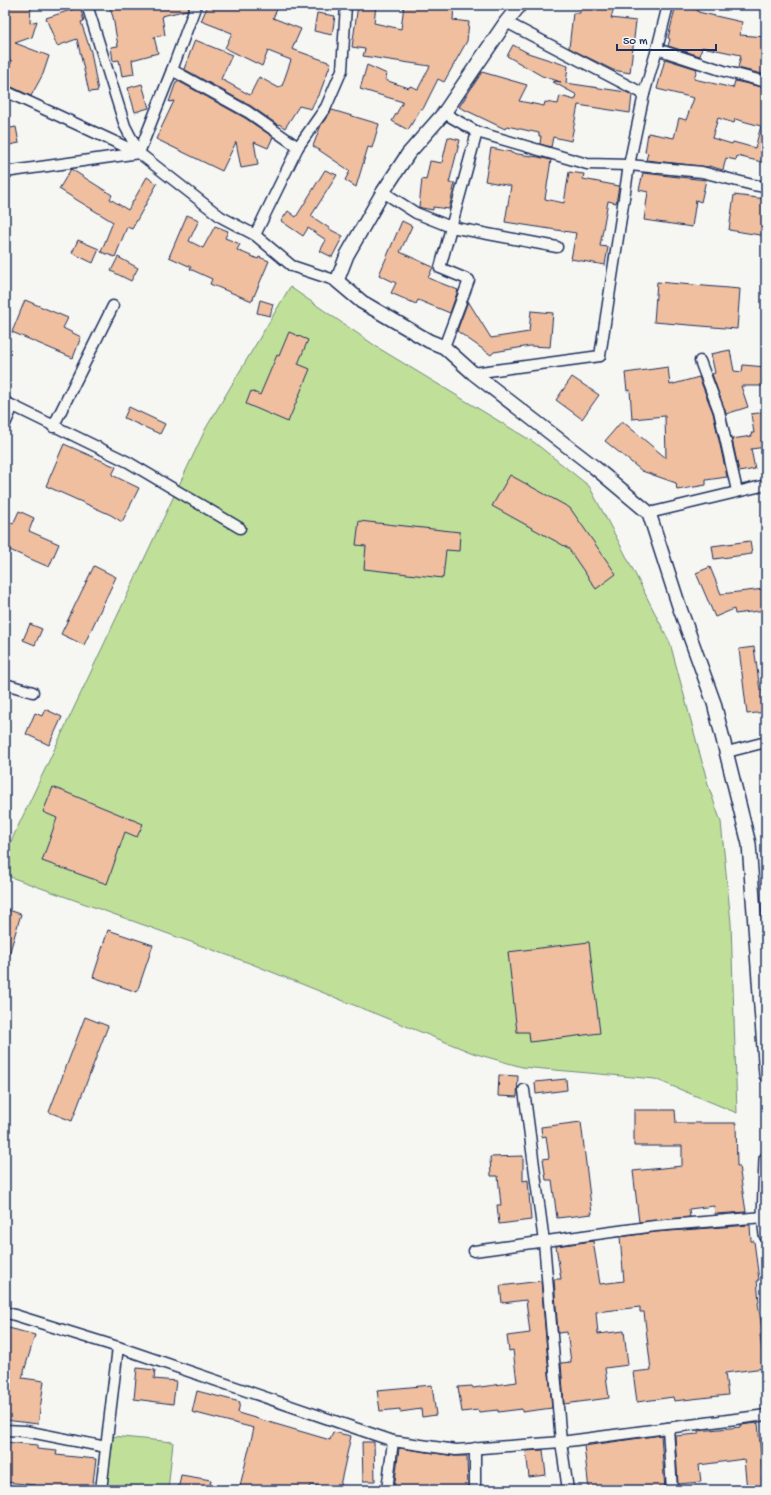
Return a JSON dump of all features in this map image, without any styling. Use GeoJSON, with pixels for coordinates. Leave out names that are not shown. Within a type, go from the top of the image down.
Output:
{"type":"FeatureCollection","features":[{"type":"Feature","properties":{"kind":"street"},"geometry":{"type":"LineString","coordinates":[[86,5],[125,126],[139,153]]}},
{"type":"Feature","properties":{"kind":"street"},"geometry":{"type":"LineString","coordinates":[[139,153],[196,5]]}},
{"type":"Feature","properties":{"kind":"street"},"geometry":{"type":"LineString","coordinates":[[255,235],[298,147],[326,107],[342,70],[346,5]]}},
{"type":"Feature","properties":{"kind":"street"},"geometry":{"type":"LineString","coordinates":[[337,281],[347,255],[383,192],[408,154],[444,113],[506,22],[520,5]]}},
{"type":"Feature","properties":{"kind":"street"},"geometry":{"type":"LineString","coordinates":[[474,373],[600,356],[629,165],[644,94],[668,5]]}},
{"type":"Feature","properties":{"kind":"street"},"geometry":{"type":"LineString","coordinates":[[506,22],[644,94]]}},
{"type":"Feature","properties":{"kind":"street"},"geometry":{"type":"LineString","coordinates":[[657,49],[724,71],[766,82]]}},
{"type":"Feature","properties":{"kind":"street"},"geometry":{"type":"LineString","coordinates":[[172,70],[248,112],[298,147]]}},
{"type":"Feature","properties":{"kind":"street"},"geometry":{"type":"LineString","coordinates":[[5,91],[139,153],[221,217],[255,235],[292,266],[337,281],[362,302],[429,341],[444,347],[474,373],[593,466],[649,513],[679,606],[714,703],[749,844],[765,1041],[766,1076]]}},
{"type":"Feature","properties":{"kind":"street"},"geometry":{"type":"LineString","coordinates":[[444,113],[477,132],[587,164],[629,165],[702,172],[753,186],[766,187]]}},
{"type":"Feature","properties":{"kind":"street"},"geometry":{"type":"LineString","coordinates":[[444,347],[469,280],[440,268],[477,132]]}},
{"type":"Feature","properties":{"kind":"street"},"geometry":{"type":"LineString","coordinates":[[5,172],[139,153]]}},
{"type":"Feature","properties":{"kind":"street"},"geometry":{"type":"LineString","coordinates":[[383,192],[416,213],[451,227],[557,247]]}},
{"type":"Feature","properties":{"kind":"street"},"geometry":{"type":"LineString","coordinates":[[53,427],[113,306]]}},
{"type":"Feature","properties":{"kind":"street"},"geometry":{"type":"LineString","coordinates":[[700,361],[719,411],[737,491]]}},
{"type":"Feature","properties":{"kind":"street"},"geometry":{"type":"LineString","coordinates":[[5,424],[9,404],[53,427],[128,462],[240,528]]}},
{"type":"Feature","properties":{"kind":"street"},"geometry":{"type":"LineString","coordinates":[[649,513],[766,485]]}},
{"type":"Feature","properties":{"kind":"street"},"geometry":{"type":"LineString","coordinates":[[5,684],[33,692]]}},
{"type":"Feature","properties":{"kind":"street"},"geometry":{"type":"LineString","coordinates":[[727,752],[766,742]]}},
{"type":"Feature","properties":{"kind":"street"},"geometry":{"type":"LineString","coordinates":[[524,1090],[544,1242],[561,1442],[568,1490]]}},
{"type":"Feature","properties":{"kind":"street"},"geometry":{"type":"LineString","coordinates":[[766,1159],[764,1218],[766,1234]]}},
{"type":"Feature","properties":{"kind":"street"},"geometry":{"type":"LineString","coordinates":[[474,1251],[655,1226],[764,1218]]}},
{"type":"Feature","properties":{"kind":"street"},"geometry":{"type":"LineString","coordinates":[[5,1312],[118,1347],[393,1441],[456,1450],[561,1442],[766,1415]]}},
{"type":"Feature","properties":{"kind":"street"},"geometry":{"type":"LineString","coordinates":[[100,1490],[118,1347]]}},
{"type":"Feature","properties":{"kind":"street"},"geometry":{"type":"LineString","coordinates":[[668,1428],[672,1490]]}},
{"type":"Feature","properties":{"kind":"street"},"geometry":{"type":"LineString","coordinates":[[5,1430],[25,1431],[106,1447]]}},
{"type":"Feature","properties":{"kind":"street"},"geometry":{"type":"LineString","coordinates":[[387,1490],[393,1441]]}},
{"type":"Feature","properties":{"kind":"street"},"geometry":{"type":"LineString","coordinates":[[475,1448],[475,1490]]}},
{"type":"Feature","properties":{"kind":"green space"},"geometry":{"type":"Polygon","coordinates":[[[290,287],[380,349],[535,443],[589,486],[670,643],[709,788],[721,822],[731,923],[737,1113],[655,1079],[522,1067],[473,1053],[252,964],[5,875],[5,854],[206,428],[290,287]]]}},
{"type":"Feature","properties":{"kind":"green space"},"geometry":{"type":"Polygon","coordinates":[[[112,1436],[173,1442],[168,1490],[135,1490],[107,1487],[112,1436]]]}},
{"type":"Feature","properties":{"kind":"building"},"geometry":{"type":"Polygon","coordinates":[[[5,5],[31,5],[30,23],[37,21],[32,37],[15,43],[49,56],[43,74],[31,96],[5,84],[5,74],[12,61],[5,58],[5,5]]]}},
{"type":"Feature","properties":{"kind":"building"},"geometry":{"type":"Polygon","coordinates":[[[109,5],[189,6],[187,10],[162,16],[165,35],[154,37],[158,53],[132,60],[134,74],[122,76],[119,60],[113,61],[111,47],[118,46],[113,17],[109,5]]]}},
{"type":"Feature","properties":{"kind":"building"},"geometry":{"type":"Polygon","coordinates":[[[208,5],[279,5],[273,18],[301,29],[292,49],[331,63],[319,95],[311,109],[299,106],[285,128],[279,124],[278,125],[251,106],[184,69],[195,40],[232,55],[221,79],[250,95],[259,77],[279,88],[282,86],[291,60],[268,51],[262,66],[225,48],[232,33],[201,21],[208,5]]]}},
{"type":"Feature","properties":{"kind":"building"},"geometry":{"type":"Polygon","coordinates":[[[358,5],[376,5],[374,23],[401,29],[404,5],[454,5],[453,20],[469,22],[467,41],[444,82],[438,79],[423,109],[421,108],[408,130],[392,121],[403,102],[360,89],[367,65],[387,74],[385,80],[409,88],[410,86],[418,89],[430,66],[363,56],[365,49],[352,47],[358,5]]]}},
{"type":"Feature","properties":{"kind":"building"},"geometry":{"type":"Polygon","coordinates":[[[580,5],[615,5],[611,18],[636,21],[630,73],[613,70],[569,48],[573,13],[580,13],[580,5]]]}},
{"type":"Feature","properties":{"kind":"building"},"geometry":{"type":"Polygon","coordinates":[[[676,5],[698,10],[698,12],[742,22],[740,35],[766,37],[766,75],[738,68],[741,55],[702,47],[700,56],[668,46],[670,39],[668,38],[676,5]]]}},
{"type":"Feature","properties":{"kind":"building"},"geometry":{"type":"Polygon","coordinates":[[[80,7],[84,21],[81,22],[91,52],[98,91],[89,92],[77,39],[57,46],[46,18],[80,7]]]}},
{"type":"Feature","properties":{"kind":"building"},"geometry":{"type":"Polygon","coordinates":[[[317,13],[335,16],[332,35],[314,31],[317,13]]]}},
{"type":"Feature","properties":{"kind":"building"},"geometry":{"type":"Polygon","coordinates":[[[513,45],[528,53],[568,66],[566,83],[626,92],[632,95],[630,113],[578,105],[571,141],[553,137],[551,147],[540,144],[541,136],[539,136],[539,133],[507,126],[505,129],[459,107],[482,72],[527,85],[519,101],[544,106],[545,102],[558,104],[560,96],[575,100],[577,95],[553,81],[561,82],[542,76],[507,56],[513,45]]]}},
{"type":"Feature","properties":{"kind":"building"},"geometry":{"type":"Polygon","coordinates":[[[665,59],[697,69],[694,79],[733,88],[735,81],[766,88],[766,163],[737,156],[736,160],[726,158],[723,170],[709,166],[646,160],[648,153],[645,152],[648,133],[674,138],[679,118],[686,120],[694,98],[657,89],[665,59]],[[718,118],[712,138],[732,144],[733,142],[755,148],[761,126],[735,119],[734,123],[718,118]]]}},
{"type":"Feature","properties":{"kind":"building"},"geometry":{"type":"Polygon","coordinates":[[[178,81],[245,118],[273,137],[268,148],[254,142],[258,165],[241,168],[236,142],[222,171],[156,139],[174,101],[169,102],[176,82],[178,81]]]}},
{"type":"Feature","properties":{"kind":"building"},"geometry":{"type":"Polygon","coordinates":[[[142,84],[149,108],[135,112],[128,88],[142,84]]]}},
{"type":"Feature","properties":{"kind":"building"},"geometry":{"type":"Polygon","coordinates":[[[332,110],[379,124],[372,148],[368,147],[356,187],[345,180],[350,171],[313,146],[321,125],[332,110]]]}},
{"type":"Feature","properties":{"kind":"building"},"geometry":{"type":"Polygon","coordinates":[[[16,127],[19,143],[5,146],[5,129],[16,127]]]}},
{"type":"Feature","properties":{"kind":"building"},"geometry":{"type":"Polygon","coordinates":[[[448,137],[460,140],[449,183],[455,183],[449,209],[433,207],[433,210],[419,207],[422,179],[426,180],[430,161],[442,163],[448,137]]]}},
{"type":"Feature","properties":{"kind":"building"},"geometry":{"type":"Polygon","coordinates":[[[491,148],[551,160],[545,199],[564,203],[569,172],[584,174],[583,179],[619,186],[616,203],[608,201],[600,246],[608,247],[605,265],[571,259],[576,233],[505,222],[511,186],[485,181],[491,148]]]}},
{"type":"Feature","properties":{"kind":"building"},"geometry":{"type":"Polygon","coordinates":[[[71,169],[112,195],[110,199],[128,210],[147,177],[157,184],[132,229],[127,227],[115,257],[101,252],[113,222],[59,189],[71,169]]]}},
{"type":"Feature","properties":{"kind":"building"},"geometry":{"type":"Polygon","coordinates":[[[325,170],[337,175],[311,216],[329,229],[343,236],[332,257],[320,251],[326,240],[308,228],[303,236],[281,221],[288,211],[296,217],[325,170]]]}},
{"type":"Feature","properties":{"kind":"building"},"geometry":{"type":"Polygon","coordinates":[[[643,173],[706,180],[701,202],[696,200],[692,227],[644,220],[648,192],[639,190],[643,173]]]}},
{"type":"Feature","properties":{"kind":"building"},"geometry":{"type":"Polygon","coordinates":[[[734,195],[766,199],[766,236],[729,230],[734,195]]]}},
{"type":"Feature","properties":{"kind":"building"},"geometry":{"type":"Polygon","coordinates":[[[187,215],[199,220],[189,241],[203,248],[215,226],[228,231],[225,238],[240,244],[237,250],[258,259],[259,257],[269,261],[252,301],[210,284],[212,279],[169,257],[187,215]]]}},
{"type":"Feature","properties":{"kind":"building"},"geometry":{"type":"Polygon","coordinates":[[[402,221],[412,226],[400,252],[433,267],[428,278],[458,290],[450,313],[418,300],[416,304],[391,293],[396,283],[379,275],[402,221]]]}},
{"type":"Feature","properties":{"kind":"building"},"geometry":{"type":"Polygon","coordinates":[[[78,240],[99,249],[93,263],[72,253],[78,240]]]}},
{"type":"Feature","properties":{"kind":"building"},"geometry":{"type":"Polygon","coordinates":[[[118,257],[138,268],[131,281],[111,271],[118,257]]]}},
{"type":"Feature","properties":{"kind":"building"},"geometry":{"type":"Polygon","coordinates":[[[657,282],[740,289],[737,329],[654,322],[657,282]]]}},
{"type":"Feature","properties":{"kind":"building"},"geometry":{"type":"Polygon","coordinates":[[[25,300],[68,318],[63,328],[81,337],[73,358],[12,332],[25,300]]]}},
{"type":"Feature","properties":{"kind":"building"},"geometry":{"type":"Polygon","coordinates":[[[260,300],[273,304],[270,316],[257,313],[260,300]]]}},
{"type":"Feature","properties":{"kind":"building"},"geometry":{"type":"Polygon","coordinates":[[[468,301],[491,338],[529,332],[531,311],[553,313],[550,347],[530,346],[494,352],[491,355],[457,331],[468,301]]]}},
{"type":"Feature","properties":{"kind":"building"},"geometry":{"type":"Polygon","coordinates":[[[289,332],[308,340],[298,364],[310,369],[288,422],[246,404],[251,391],[260,395],[277,355],[279,356],[289,332]]]}},
{"type":"Feature","properties":{"kind":"building"},"geometry":{"type":"Polygon","coordinates":[[[730,350],[734,371],[742,372],[743,365],[766,367],[766,386],[741,386],[748,407],[726,414],[712,374],[715,373],[711,354],[730,350]]]}},
{"type":"Feature","properties":{"kind":"building"},"geometry":{"type":"Polygon","coordinates":[[[668,367],[670,385],[699,377],[713,413],[727,477],[706,480],[706,485],[677,490],[676,483],[642,471],[605,441],[622,421],[666,458],[665,416],[632,419],[630,390],[627,391],[625,373],[668,367]]]}},
{"type":"Feature","properties":{"kind":"building"},"geometry":{"type":"Polygon","coordinates":[[[572,377],[599,395],[582,419],[556,400],[572,377]]]}},
{"type":"Feature","properties":{"kind":"building"},"geometry":{"type":"Polygon","coordinates":[[[129,407],[165,424],[160,434],[124,418],[129,407]]]}},
{"type":"Feature","properties":{"kind":"building"},"geometry":{"type":"Polygon","coordinates":[[[766,412],[766,447],[751,449],[755,469],[739,472],[732,439],[752,436],[751,433],[754,433],[751,414],[766,412]]]}},
{"type":"Feature","properties":{"kind":"building"},"geometry":{"type":"Polygon","coordinates":[[[64,444],[116,467],[112,475],[139,488],[122,522],[111,515],[46,486],[64,444]]]}},
{"type":"Feature","properties":{"kind":"building"},"geometry":{"type":"Polygon","coordinates":[[[510,475],[570,508],[616,574],[596,589],[568,548],[492,506],[510,475]]]}},
{"type":"Feature","properties":{"kind":"building"},"geometry":{"type":"Polygon","coordinates":[[[19,511],[34,518],[29,531],[59,544],[49,567],[5,548],[5,520],[13,524],[19,511]]]}},
{"type":"Feature","properties":{"kind":"building"},"geometry":{"type":"Polygon","coordinates":[[[359,521],[460,532],[459,551],[446,550],[443,578],[364,569],[366,546],[356,545],[359,521]]]}},
{"type":"Feature","properties":{"kind":"building"},"geometry":{"type":"Polygon","coordinates":[[[750,541],[752,554],[714,559],[712,546],[750,541]]]}},
{"type":"Feature","properties":{"kind":"building"},"geometry":{"type":"Polygon","coordinates":[[[94,566],[116,577],[84,645],[61,634],[94,566]]]}},
{"type":"Feature","properties":{"kind":"building"},"geometry":{"type":"Polygon","coordinates":[[[710,567],[721,594],[764,589],[766,610],[735,614],[734,609],[715,617],[696,573],[710,567]]]}},
{"type":"Feature","properties":{"kind":"building"},"geometry":{"type":"Polygon","coordinates":[[[30,624],[42,629],[35,645],[23,640],[30,624]]]}},
{"type":"Feature","properties":{"kind":"building"},"geometry":{"type":"Polygon","coordinates":[[[754,647],[760,690],[766,689],[766,712],[747,714],[739,649],[754,647]]]}},
{"type":"Feature","properties":{"kind":"building"},"geometry":{"type":"Polygon","coordinates":[[[45,709],[62,717],[49,745],[26,734],[35,713],[42,716],[45,709]]]}},
{"type":"Feature","properties":{"kind":"building"},"geometry":{"type":"Polygon","coordinates":[[[53,787],[143,824],[137,837],[125,832],[107,884],[42,861],[57,818],[43,812],[53,787]]]}},
{"type":"Feature","properties":{"kind":"building"},"geometry":{"type":"Polygon","coordinates":[[[5,909],[21,914],[8,958],[5,958],[5,909]]]}},
{"type":"Feature","properties":{"kind":"building"},"geometry":{"type":"Polygon","coordinates":[[[108,930],[153,945],[137,992],[93,977],[108,930]]]}},
{"type":"Feature","properties":{"kind":"building"},"geometry":{"type":"Polygon","coordinates":[[[589,942],[600,1033],[530,1042],[529,1032],[517,1032],[508,952],[589,942]]]}},
{"type":"Feature","properties":{"kind":"building"},"geometry":{"type":"Polygon","coordinates":[[[85,1017],[108,1026],[72,1121],[49,1112],[85,1017]]]}},
{"type":"Feature","properties":{"kind":"building"},"geometry":{"type":"Polygon","coordinates":[[[499,1075],[518,1076],[517,1097],[498,1096],[499,1075]]]}},
{"type":"Feature","properties":{"kind":"building"},"geometry":{"type":"Polygon","coordinates":[[[566,1079],[567,1090],[536,1094],[535,1082],[566,1079]]]}},
{"type":"Feature","properties":{"kind":"building"},"geometry":{"type":"Polygon","coordinates":[[[634,1110],[675,1110],[676,1123],[736,1123],[737,1166],[739,1166],[746,1212],[715,1214],[714,1206],[689,1209],[690,1217],[639,1222],[633,1171],[682,1166],[682,1146],[634,1146],[634,1110]]]}},
{"type":"Feature","properties":{"kind":"building"},"geometry":{"type":"Polygon","coordinates":[[[581,1122],[592,1214],[557,1218],[552,1180],[546,1180],[543,1159],[549,1158],[546,1136],[542,1137],[541,1127],[581,1122]]]}},
{"type":"Feature","properties":{"kind":"building"},"geometry":{"type":"Polygon","coordinates":[[[523,1156],[523,1181],[528,1180],[531,1220],[499,1224],[497,1205],[501,1205],[498,1176],[491,1176],[490,1157],[523,1156]]]}},
{"type":"Feature","properties":{"kind":"building"},"geometry":{"type":"Polygon","coordinates":[[[750,1225],[751,1241],[754,1241],[759,1280],[757,1280],[758,1303],[763,1335],[760,1335],[764,1368],[725,1373],[728,1395],[674,1401],[673,1397],[637,1402],[633,1372],[651,1370],[644,1312],[640,1312],[640,1307],[596,1312],[598,1334],[624,1331],[628,1365],[605,1368],[609,1398],[564,1404],[561,1363],[571,1362],[567,1332],[558,1333],[554,1279],[561,1279],[556,1246],[593,1241],[600,1284],[624,1281],[620,1237],[656,1232],[750,1225]]]}},
{"type":"Feature","properties":{"kind":"building"},"geometry":{"type":"Polygon","coordinates":[[[541,1281],[552,1408],[522,1412],[522,1409],[498,1412],[498,1410],[479,1412],[478,1410],[462,1412],[458,1387],[472,1386],[473,1388],[517,1382],[513,1350],[509,1351],[507,1336],[530,1333],[526,1300],[502,1303],[500,1286],[541,1281]]]}},
{"type":"Feature","properties":{"kind":"building"},"geometry":{"type":"Polygon","coordinates":[[[5,1327],[35,1335],[22,1378],[44,1381],[38,1424],[5,1420],[7,1394],[5,1393],[5,1327]]]}},
{"type":"Feature","properties":{"kind":"building"},"geometry":{"type":"Polygon","coordinates":[[[137,1368],[155,1370],[154,1379],[176,1381],[173,1404],[134,1399],[137,1368]]]}},
{"type":"Feature","properties":{"kind":"building"},"geometry":{"type":"Polygon","coordinates":[[[432,1385],[436,1415],[422,1417],[421,1409],[400,1412],[400,1409],[380,1411],[377,1390],[432,1385]]]}},
{"type":"Feature","properties":{"kind":"building"},"geometry":{"type":"Polygon","coordinates":[[[197,1391],[240,1402],[238,1413],[330,1440],[333,1432],[351,1436],[339,1490],[310,1485],[308,1490],[239,1490],[254,1428],[192,1412],[197,1391]]]}},
{"type":"Feature","properties":{"kind":"building"},"geometry":{"type":"Polygon","coordinates":[[[758,1423],[763,1490],[747,1490],[744,1459],[699,1465],[701,1482],[678,1484],[675,1436],[698,1434],[698,1431],[741,1427],[741,1425],[758,1423]]]}},
{"type":"Feature","properties":{"kind":"building"},"geometry":{"type":"Polygon","coordinates":[[[661,1435],[665,1490],[589,1490],[584,1446],[661,1435]]]}},
{"type":"Feature","properties":{"kind":"building"},"geometry":{"type":"Polygon","coordinates":[[[5,1442],[37,1445],[37,1449],[57,1451],[56,1455],[96,1459],[92,1490],[42,1490],[34,1489],[35,1485],[5,1482],[5,1442]]]}},
{"type":"Feature","properties":{"kind":"building"},"geometry":{"type":"Polygon","coordinates":[[[362,1442],[374,1442],[375,1481],[363,1481],[362,1442]]]}},
{"type":"Feature","properties":{"kind":"building"},"geometry":{"type":"Polygon","coordinates":[[[399,1448],[455,1456],[467,1456],[468,1490],[394,1490],[399,1448]]]}},
{"type":"Feature","properties":{"kind":"building"},"geometry":{"type":"Polygon","coordinates":[[[543,1450],[546,1475],[529,1477],[526,1451],[543,1450]]]}},
{"type":"Feature","properties":{"kind":"building"},"geometry":{"type":"Polygon","coordinates":[[[181,1475],[211,1480],[209,1490],[178,1490],[181,1475]]]}}]}
